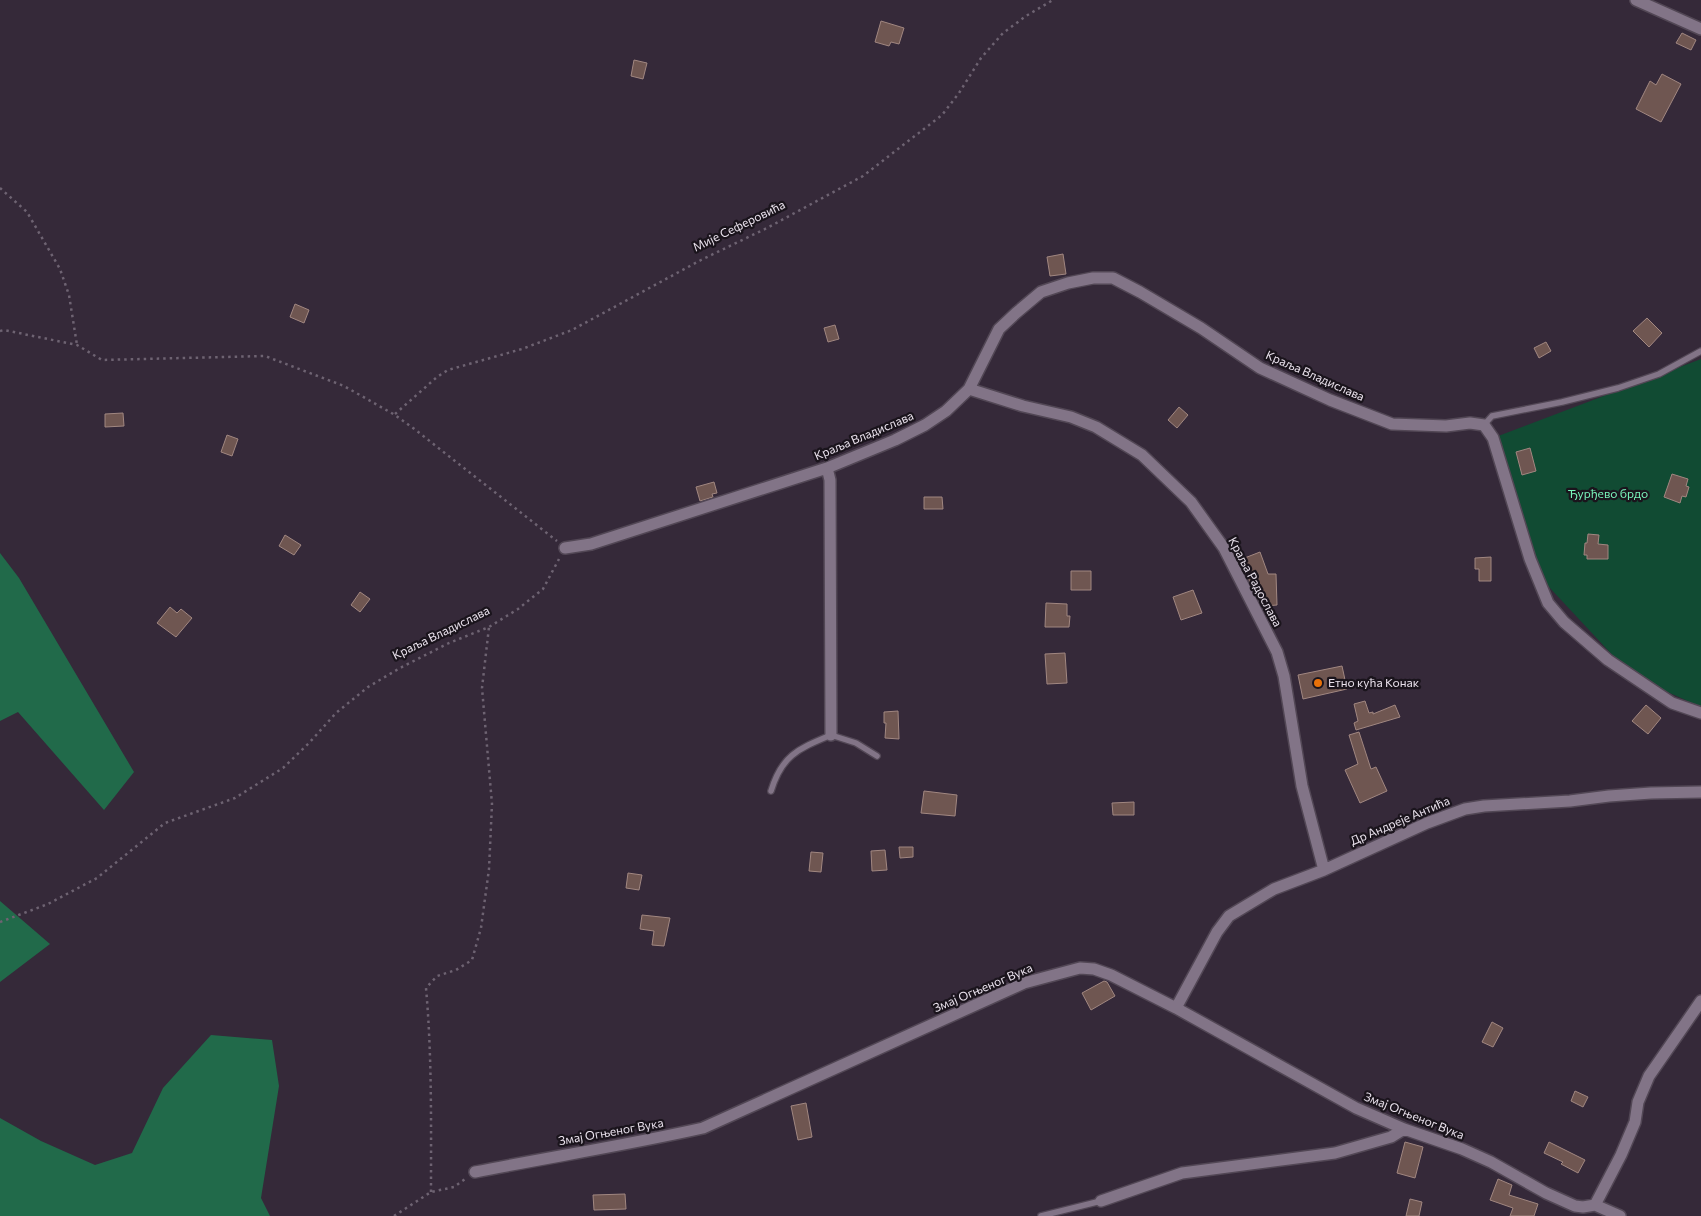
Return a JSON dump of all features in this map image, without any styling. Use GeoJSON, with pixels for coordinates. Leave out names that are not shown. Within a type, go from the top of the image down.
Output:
{"type":"FeatureCollection","features":[{"type":"Feature","properties":{"kind":"street"},"geometry":{"type":"LineString","coordinates":[[1636,0],[1701,29]]}},
{"type":"Feature","properties":{"kind":"street","name":"Краља Владислава"},"geometry":{"type":"LineString","coordinates":[[565,548],[590,544],[827,468],[895,440],[925,425],[946,411],[969,389],[999,330],[1041,292],[1093,278],[1112,278],[1202,328],[1260,368],[1330,400],[1392,424],[1446,426],[1470,423],[1484,425]]}},
{"type":"Feature","properties":{"kind":"street","name":"Краља Радослава"},"geometry":{"type":"LineString","coordinates":[[969,389],[1023,406],[1071,416],[1096,427],[1142,455],[1191,502],[1224,548],[1276,652],[1284,676],[1302,786],[1324,870]]}},
{"type":"Feature","properties":{"kind":"street"},"geometry":{"type":"LineString","coordinates":[[1484,425],[1493,438],[1530,559],[1548,603],[1564,622],[1608,660],[1672,703],[1701,713]]}},
{"type":"Feature","properties":{"kind":"street"},"geometry":{"type":"LineString","coordinates":[[827,468],[830,480],[831,735]]}},
{"type":"Feature","properties":{"kind":"street","name":"Др Андреје Антића"},"geometry":{"type":"LineString","coordinates":[[1176,1008],[1217,932],[1229,916],[1274,889],[1324,870],[1427,823],[1465,809],[1484,806],[1570,801],[1609,796],[1701,792]]}},
{"type":"Feature","properties":{"kind":"street","name":"Змај Огњеног Вука"},"geometry":{"type":"LineString","coordinates":[[475,1172],[646,1141],[703,1128],[1024,983],[1080,968],[1094,969],[1111,975],[1176,1008],[1356,1108],[1404,1129],[1491,1162],[1574,1211],[1595,1206]]}},
{"type":"Feature","properties":{"kind":"street"},"geometry":{"type":"LineString","coordinates":[[1620,1216],[1595,1206],[1621,1155],[1635,1122],[1638,1102],[1649,1076],[1701,1001]]}},
{"type":"Feature","properties":{"kind":"street"},"geometry":{"type":"LineString","coordinates":[[1101,1201],[1182,1173],[1335,1153],[1391,1138],[1404,1129]]}},
{"type":"Feature","properties":{"kind":"lane"},"geometry":{"type":"LineString","coordinates":[[1484,425],[1492,416],[1562,402],[1618,388],[1659,374],[1701,351]]}},
{"type":"Feature","properties":{"kind":"lane"},"geometry":{"type":"LineString","coordinates":[[770,791],[782,764],[804,746],[831,735],[856,743],[877,756]]}},
{"type":"Feature","properties":{"kind":"lane"},"geometry":{"type":"LineString","coordinates":[[1041,1216],[1101,1201]]}},
{"type":"Feature","properties":{"kind":"path","name":"Мије Сеферовића"},"geometry":{"type":"LineString","coordinates":[[395,415],[437,377],[448,370],[522,349],[572,330],[701,260],[791,216],[863,176],[942,115],[982,58],[1003,33],[1026,16],[1053,0]]}},
{"type":"Feature","properties":{"kind":"path"},"geometry":{"type":"LineString","coordinates":[[0,188],[27,212],[60,270],[69,295],[77,345]]}},
{"type":"Feature","properties":{"kind":"path"},"geometry":{"type":"LineString","coordinates":[[0,331],[4,330],[77,345],[102,360],[265,356],[344,386],[414,428],[565,548]]}},
{"type":"Feature","properties":{"kind":"path","name":"Краља Владислава"},"geometry":{"type":"LineString","coordinates":[[0,922],[48,904],[97,878],[165,823],[235,798],[283,768],[336,713],[368,687],[449,642],[489,627],[518,609],[543,589],[565,548]]}},
{"type":"Feature","properties":{"kind":"path"},"geometry":{"type":"LineString","coordinates":[[431,1192],[430,1026],[426,988],[437,976],[456,970],[472,960],[481,928],[489,870],[492,804],[482,688],[489,627]]}},
{"type":"Feature","properties":{"kind":"path"},"geometry":{"type":"LineString","coordinates":[[394,1216],[431,1192],[454,1187],[475,1172]]}},
{"type":"Feature","properties":{"kind":"green space","name":"Ђурђево брдо"},"geometry":{"type":"Polygon","coordinates":[[[1701,359],[1701,707],[1632,676],[1535,572],[1493,438],[1701,359]]]}},
{"type":"Feature","properties":{"kind":"green space"},"geometry":{"type":"Polygon","coordinates":[[[0,553],[19,578],[134,772],[104,810],[18,712],[0,721],[0,553]]]}},
{"type":"Feature","properties":{"kind":"green space"},"geometry":{"type":"Polygon","coordinates":[[[0,901],[50,944],[0,982],[0,901]]]}},
{"type":"Feature","properties":{"kind":"green space"},"geometry":{"type":"Polygon","coordinates":[[[211,1035],[272,1040],[279,1086],[261,1198],[270,1216],[0,1216],[0,1118],[41,1141],[95,1165],[132,1153],[163,1088],[211,1035]]]}},
{"type":"Feature","properties":{"kind":"building"},"geometry":{"type":"Polygon","coordinates":[[[881,21],[904,28],[899,44],[891,42],[889,46],[875,42],[881,21]]]}},
{"type":"Feature","properties":{"kind":"building"},"geometry":{"type":"Polygon","coordinates":[[[1682,33],[1696,40],[1691,50],[1676,43],[1682,33]]]}},
{"type":"Feature","properties":{"kind":"building"},"geometry":{"type":"Polygon","coordinates":[[[634,60],[647,63],[643,79],[631,76],[634,60]]]}},
{"type":"Feature","properties":{"kind":"building"},"geometry":{"type":"Polygon","coordinates":[[[1662,74],[1681,84],[1661,122],[1636,109],[1650,81],[1656,85],[1662,74]]]}},
{"type":"Feature","properties":{"kind":"building"},"geometry":{"type":"Polygon","coordinates":[[[1063,254],[1066,274],[1050,276],[1047,257],[1063,254]]]}},
{"type":"Feature","properties":{"kind":"building"},"geometry":{"type":"Polygon","coordinates":[[[295,304],[309,310],[304,323],[290,317],[295,304]]]}},
{"type":"Feature","properties":{"kind":"building"},"geometry":{"type":"Polygon","coordinates":[[[1647,318],[1662,333],[1649,347],[1633,331],[1647,318]]]}},
{"type":"Feature","properties":{"kind":"building"},"geometry":{"type":"Polygon","coordinates":[[[835,325],[839,339],[828,342],[824,328],[835,325]]]}},
{"type":"Feature","properties":{"kind":"building"},"geometry":{"type":"Polygon","coordinates":[[[1546,342],[1551,351],[1539,358],[1534,348],[1546,342]]]}},
{"type":"Feature","properties":{"kind":"building"},"geometry":{"type":"Polygon","coordinates":[[[1179,407],[1188,415],[1177,428],[1168,420],[1179,407]]]}},
{"type":"Feature","properties":{"kind":"building"},"geometry":{"type":"Polygon","coordinates":[[[123,413],[124,426],[105,427],[105,414],[123,413]]]}},
{"type":"Feature","properties":{"kind":"building"},"geometry":{"type":"Polygon","coordinates":[[[227,435],[238,439],[232,456],[221,452],[227,435]]]}},
{"type":"Feature","properties":{"kind":"building"},"geometry":{"type":"Polygon","coordinates":[[[1530,448],[1536,471],[1522,475],[1516,452],[1530,448]]]}},
{"type":"Feature","properties":{"kind":"building"},"geometry":{"type":"Polygon","coordinates":[[[1672,474],[1688,479],[1686,486],[1689,487],[1686,497],[1682,496],[1680,503],[1664,497],[1672,474]]]}},
{"type":"Feature","properties":{"kind":"building"},"geometry":{"type":"Polygon","coordinates":[[[714,482],[717,493],[712,494],[713,497],[700,501],[696,487],[714,482]]]}},
{"type":"Feature","properties":{"kind":"building"},"geometry":{"type":"Polygon","coordinates":[[[924,497],[942,497],[943,509],[924,509],[924,497]]]}},
{"type":"Feature","properties":{"kind":"building"},"geometry":{"type":"Polygon","coordinates":[[[1588,534],[1599,535],[1598,544],[1608,545],[1608,559],[1587,559],[1587,555],[1584,555],[1588,534]]]}},
{"type":"Feature","properties":{"kind":"building"},"geometry":{"type":"Polygon","coordinates":[[[285,535],[301,545],[294,555],[279,546],[285,535]]]}},
{"type":"Feature","properties":{"kind":"building"},"geometry":{"type":"Polygon","coordinates":[[[1260,552],[1268,574],[1276,574],[1277,605],[1265,606],[1264,595],[1256,595],[1242,559],[1260,552]]]}},
{"type":"Feature","properties":{"kind":"building"},"geometry":{"type":"Polygon","coordinates":[[[1491,557],[1491,581],[1479,581],[1479,569],[1475,569],[1475,558],[1491,557]]]}},
{"type":"Feature","properties":{"kind":"building"},"geometry":{"type":"Polygon","coordinates":[[[1071,571],[1091,571],[1091,590],[1071,590],[1071,571]]]}},
{"type":"Feature","properties":{"kind":"building"},"geometry":{"type":"Polygon","coordinates":[[[1193,590],[1202,613],[1181,620],[1173,597],[1193,590]]]}},
{"type":"Feature","properties":{"kind":"building"},"geometry":{"type":"Polygon","coordinates":[[[360,592],[370,599],[360,612],[351,605],[360,592]]]}},
{"type":"Feature","properties":{"kind":"building"},"geometry":{"type":"Polygon","coordinates":[[[1046,603],[1067,604],[1067,616],[1070,616],[1069,627],[1045,627],[1046,603]]]}},
{"type":"Feature","properties":{"kind":"building"},"geometry":{"type":"Polygon","coordinates":[[[170,607],[177,613],[181,609],[192,618],[176,637],[157,623],[170,607]]]}},
{"type":"Feature","properties":{"kind":"building"},"geometry":{"type":"Polygon","coordinates":[[[1065,653],[1067,683],[1047,684],[1045,654],[1065,653]]]}},
{"type":"Feature","properties":{"kind":"building","name":"Етно кућа Конак"},"geometry":{"type":"Polygon","coordinates":[[[1342,666],[1347,689],[1303,699],[1298,675],[1342,666]]]}},
{"type":"Feature","properties":{"kind":"building"},"geometry":{"type":"Polygon","coordinates":[[[1365,701],[1369,713],[1373,712],[1373,714],[1395,705],[1400,717],[1356,730],[1354,723],[1358,721],[1354,704],[1365,701]]]}},
{"type":"Feature","properties":{"kind":"building"},"geometry":{"type":"Polygon","coordinates":[[[1646,705],[1661,718],[1648,734],[1632,721],[1646,705]]]}},
{"type":"Feature","properties":{"kind":"building"},"geometry":{"type":"Polygon","coordinates":[[[898,711],[899,739],[885,738],[886,723],[884,723],[884,712],[898,711]]]}},
{"type":"Feature","properties":{"kind":"building"},"geometry":{"type":"Polygon","coordinates":[[[1359,732],[1371,769],[1376,767],[1387,791],[1360,803],[1345,770],[1358,764],[1349,735],[1359,732]]]}},
{"type":"Feature","properties":{"kind":"building"},"geometry":{"type":"Polygon","coordinates":[[[924,791],[957,795],[955,816],[921,813],[924,791]]]}},
{"type":"Feature","properties":{"kind":"building"},"geometry":{"type":"Polygon","coordinates":[[[1134,802],[1134,815],[1113,815],[1112,803],[1134,802]]]}},
{"type":"Feature","properties":{"kind":"building"},"geometry":{"type":"Polygon","coordinates":[[[899,847],[913,847],[913,857],[900,858],[899,847]]]}},
{"type":"Feature","properties":{"kind":"building"},"geometry":{"type":"Polygon","coordinates":[[[885,850],[887,870],[872,871],[871,851],[885,850]]]}},
{"type":"Feature","properties":{"kind":"building"},"geometry":{"type":"Polygon","coordinates":[[[811,852],[823,853],[821,872],[809,871],[811,852]]]}},
{"type":"Feature","properties":{"kind":"building"},"geometry":{"type":"Polygon","coordinates":[[[628,873],[642,875],[639,890],[626,888],[628,873]]]}},
{"type":"Feature","properties":{"kind":"building"},"geometry":{"type":"Polygon","coordinates":[[[642,915],[670,918],[664,946],[652,945],[654,931],[640,929],[642,915]]]}},
{"type":"Feature","properties":{"kind":"building"},"geometry":{"type":"Polygon","coordinates":[[[1104,981],[1107,982],[1115,996],[1091,1010],[1082,993],[1104,981]]]}},
{"type":"Feature","properties":{"kind":"building"},"geometry":{"type":"Polygon","coordinates":[[[1492,1022],[1503,1028],[1493,1047],[1482,1042],[1492,1022]]]}},
{"type":"Feature","properties":{"kind":"building"},"geometry":{"type":"Polygon","coordinates":[[[1575,1091],[1588,1097],[1583,1107],[1571,1101],[1575,1091]]]}},
{"type":"Feature","properties":{"kind":"building"},"geometry":{"type":"Polygon","coordinates":[[[806,1103],[812,1137],[798,1140],[791,1106],[806,1103]]]}},
{"type":"Feature","properties":{"kind":"building"},"geometry":{"type":"Polygon","coordinates":[[[1405,1142],[1423,1147],[1415,1178],[1397,1173],[1405,1142]]]}},
{"type":"Feature","properties":{"kind":"building"},"geometry":{"type":"Polygon","coordinates":[[[1549,1142],[1585,1160],[1578,1173],[1561,1164],[1563,1162],[1544,1153],[1549,1142]]]}},
{"type":"Feature","properties":{"kind":"building"},"geometry":{"type":"Polygon","coordinates":[[[1498,1179],[1512,1185],[1509,1195],[1538,1204],[1534,1216],[1510,1216],[1513,1208],[1490,1200],[1498,1179]]]}},
{"type":"Feature","properties":{"kind":"building"},"geometry":{"type":"Polygon","coordinates":[[[625,1194],[626,1209],[594,1210],[593,1195],[625,1194]]]}},
{"type":"Feature","properties":{"kind":"building"},"geometry":{"type":"Polygon","coordinates":[[[1410,1199],[1422,1202],[1419,1216],[1406,1216],[1410,1199]]]}},
{"type":"Feature","properties":{"kind":"place","name":"Етно кућа Конак"},"geometry":{"type":"Point","coordinates":[1318,683]}}]}
